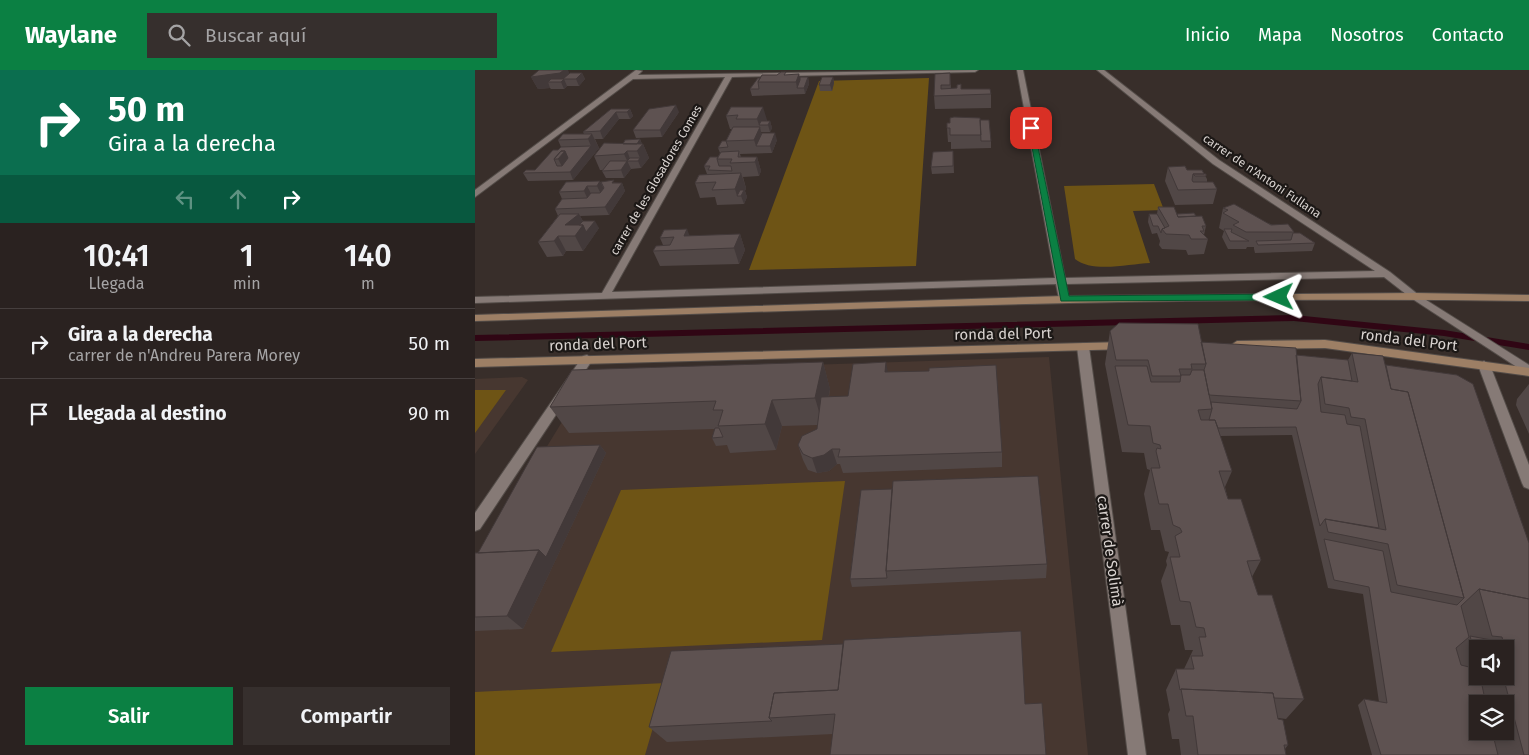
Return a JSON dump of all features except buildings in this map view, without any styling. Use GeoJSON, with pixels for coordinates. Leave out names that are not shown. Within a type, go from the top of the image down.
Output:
{"type":"FeatureCollection","features":[{"type":"Feature","properties":{"kind":"main road","name":"ronda del Port"},"geometry":{"type":"LineString","coordinates":[[475,318],[1064,299],[1415,296],[1529,298]]}},
{"type":"Feature","properties":{"kind":"main road","name":"ronda del Port"},"geometry":{"type":"LineString","coordinates":[[1228,345],[1325,344],[1529,372]]}},
{"type":"Feature","properties":{"kind":"main road","name":"ronda del Port"},"geometry":{"type":"LineString","coordinates":[[475,363],[1141,346]]}},
{"type":"Feature","properties":{"kind":"street"},"geometry":{"type":"LineString","coordinates":[[475,194],[640,70]]}},
{"type":"Feature","properties":{"kind":"street"},"geometry":{"type":"LineString","coordinates":[[633,77],[975,70]]}},
{"type":"Feature","properties":{"kind":"street"},"geometry":{"type":"LineString","coordinates":[[1020,70],[1064,299]]}},
{"type":"Feature","properties":{"kind":"street","name":"carrer de n'Antoni Fullana"},"geometry":{"type":"LineString","coordinates":[[1100,70],[1215,162],[1386,274],[1415,296],[1463,326],[1529,372]]}},
{"type":"Feature","properties":{"kind":"street","name":"carrer de les Glosadores Comes"},"geometry":{"type":"LineString","coordinates":[[605,296],[729,76]]}},
{"type":"Feature","properties":{"kind":"street"},"geometry":{"type":"LineString","coordinates":[[475,300],[1060,281],[1386,274]]}},
{"type":"Feature","properties":{"kind":"street","name":"carrer de Solimà"},"geometry":{"type":"LineString","coordinates":[[1083,347],[1137,755]]}},
{"type":"Feature","properties":{"kind":"street"},"geometry":{"type":"LineString","coordinates":[[475,525],[587,359]]}},
{"type":"Feature","properties":{"kind":"street"},"geometry":{"type":"LineString","coordinates":[[1484,365],[1529,483]]}},
{"type":"Feature","properties":{"kind":"shaded area"},"geometry":{"type":"Polygon","coordinates":[[[929,78],[916,266],[749,270],[819,81],[929,78]]]}},
{"type":"Feature","properties":{"kind":"shaded area"},"geometry":{"type":"Polygon","coordinates":[[[1154,184],[1164,210],[1133,211],[1150,263],[1101,267],[1091,266],[1075,259],[1064,186],[1154,184]]]}},
{"type":"Feature","properties":{"kind":"shaded area"},"geometry":{"type":"Polygon","coordinates":[[[1049,357],[1088,755],[475,755],[475,564],[587,381],[714,368],[1049,357]]]}},
{"type":"Feature","properties":{"kind":"shaded area"},"geometry":{"type":"Polygon","coordinates":[[[522,377],[528,380],[475,454],[475,379],[522,377]]]}},
{"type":"Feature","properties":{"kind":"shaded area"},"geometry":{"type":"Polygon","coordinates":[[[475,390],[506,390],[475,433],[475,390]]]}},
{"type":"Feature","properties":{"kind":"shaded area"},"geometry":{"type":"Polygon","coordinates":[[[845,481],[822,640],[551,652],[621,490],[845,481]]]}},
{"type":"Feature","properties":{"kind":"shaded area"},"geometry":{"type":"Polygon","coordinates":[[[666,683],[645,755],[475,755],[475,692],[666,683]]]}},
{"type":"Feature","properties":{"kind":"waterway"},"geometry":{"type":"LineString","coordinates":[[475,338],[1294,318],[1444,333],[1529,347]]}},
{"type":"Feature","properties":{"kind":"route"},"geometry":{"type":"LineString","coordinates":[[1031,128],[1064,299],[1279,297]]}}]}
